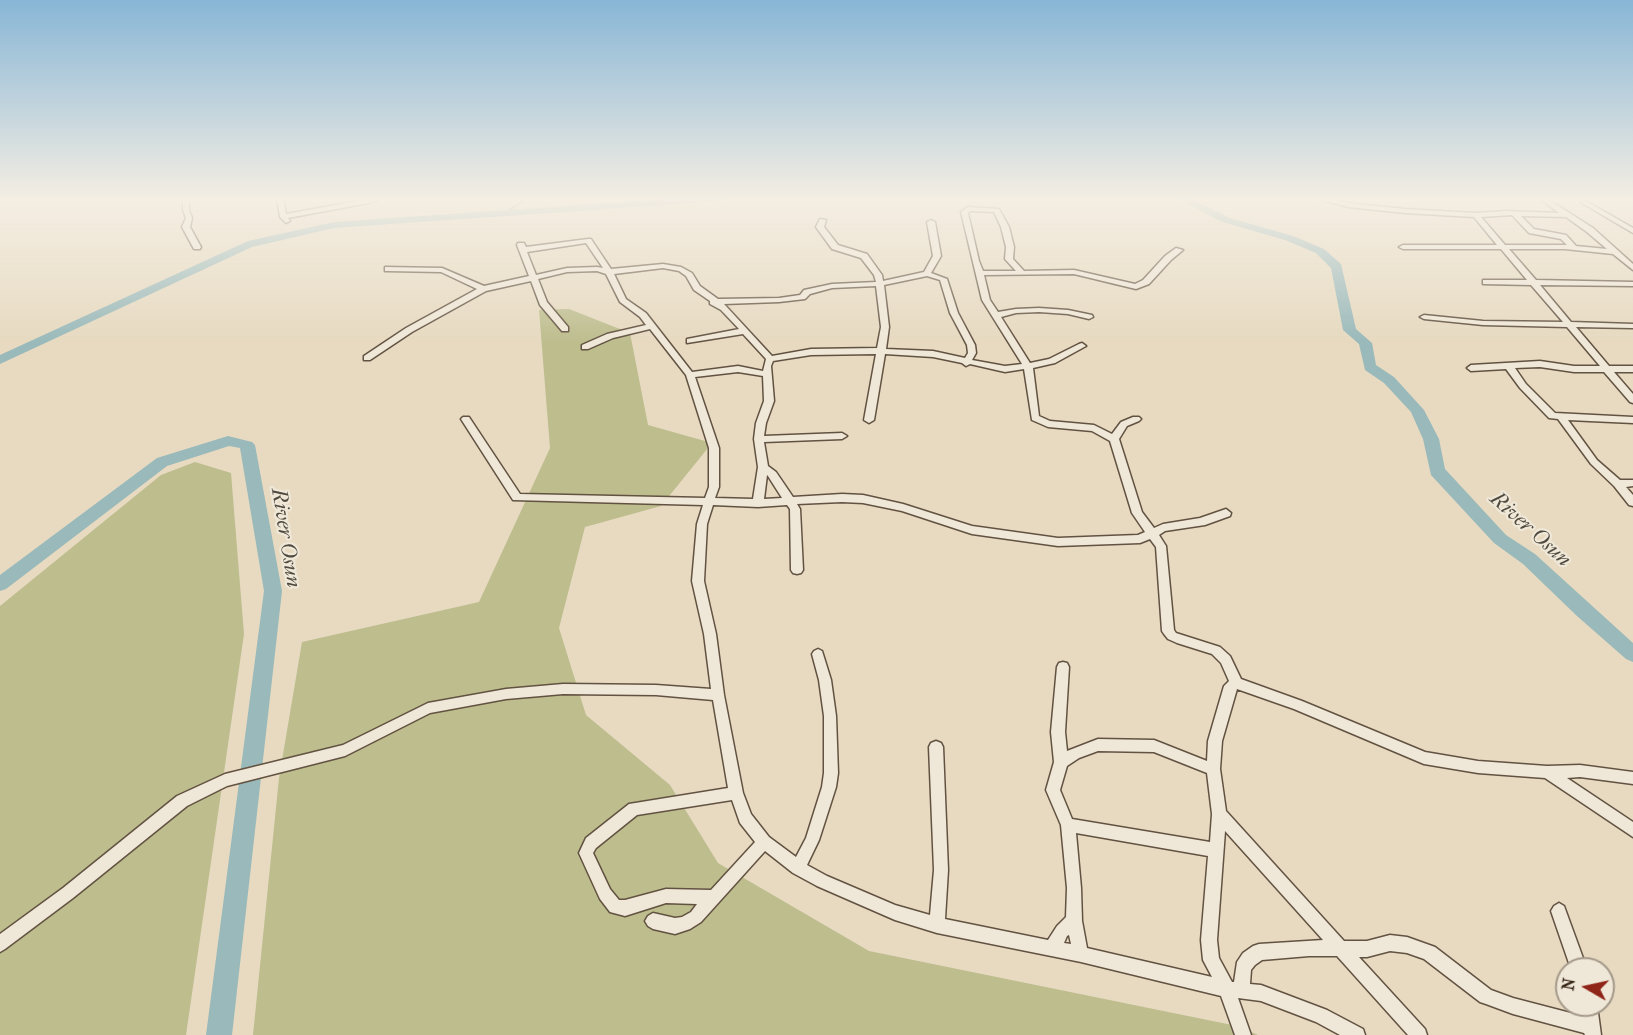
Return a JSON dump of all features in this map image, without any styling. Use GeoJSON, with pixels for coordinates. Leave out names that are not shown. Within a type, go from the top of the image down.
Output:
{"type":"FeatureCollection","features":[{"type":"Feature","properties":{"kind":"street"},"geometry":{"type":"LineString","coordinates":[[530,246],[522,247],[543,303],[565,329]]}},
{"type":"Feature","properties":{"kind":"street"},"geometry":{"type":"LineString","coordinates":[[592,246],[609,272],[623,300],[643,315],[690,375],[714,448],[714,487],[702,524],[698,581],[710,634],[718,695],[736,793],[745,818],[764,842],[798,868],[853,896],[937,926],[1081,954],[1281,998],[1357,1035]]}},
{"type":"Feature","properties":{"kind":"street"},"geometry":{"type":"LineString","coordinates":[[834,246],[864,256],[878,275],[880,284],[885,327],[879,351],[869,420]]}},
{"type":"Feature","properties":{"kind":"street"},"geometry":{"type":"LineString","coordinates":[[927,274],[937,256],[935,246]]}},
{"type":"Feature","properties":{"kind":"street"},"geometry":{"type":"LineString","coordinates":[[972,246],[981,273],[986,300],[1028,366],[1032,382],[1032,413],[1040,422],[1094,429],[1114,439],[1137,513],[1161,546],[1168,631],[1172,636],[1216,650],[1226,660],[1236,682],[1298,705],[1424,758],[1478,767],[1547,772],[1573,771],[1633,778]]}},
{"type":"Feature","properties":{"kind":"street"},"geometry":{"type":"LineString","coordinates":[[1010,246],[1009,259],[1022,273]]}},
{"type":"Feature","properties":{"kind":"street"},"geometry":{"type":"LineString","coordinates":[[1403,247],[1473,246]]}},
{"type":"Feature","properties":{"kind":"street"},"geometry":{"type":"LineString","coordinates":[[1503,246],[1633,400]]}},
{"type":"Feature","properties":{"kind":"street"},"geometry":{"type":"LineString","coordinates":[[1514,246],[1616,252]]}},
{"type":"Feature","properties":{"kind":"street"},"geometry":{"type":"LineString","coordinates":[[1609,246],[1633,268]]}},
{"type":"Feature","properties":{"kind":"street"},"geometry":{"type":"LineString","coordinates":[[981,273],[1074,272],[1136,287],[1146,282],[1167,258],[1179,250]]}},
{"type":"Feature","properties":{"kind":"street"},"geometry":{"type":"LineString","coordinates":[[1624,258],[1633,259]]}},
{"type":"Feature","properties":{"kind":"street"},"geometry":{"type":"LineString","coordinates":[[367,358],[409,330],[483,289],[534,275],[574,269],[597,269],[609,272],[663,266],[675,267],[689,275],[697,288],[724,308],[770,359]]}},
{"type":"Feature","properties":{"kind":"street"},"geometry":{"type":"LineString","coordinates":[[388,269],[442,270],[483,289]]}},
{"type":"Feature","properties":{"kind":"street"},"geometry":{"type":"LineString","coordinates":[[713,302],[802,297],[814,290],[832,286],[880,284],[927,274],[943,279],[954,313],[971,345],[972,353],[966,363]]}},
{"type":"Feature","properties":{"kind":"street"},"geometry":{"type":"LineString","coordinates":[[1486,282],[1633,284]]}},
{"type":"Feature","properties":{"kind":"street"},"geometry":{"type":"LineString","coordinates":[[997,315],[1016,310],[1039,310],[1068,312],[1089,317]]}},
{"type":"Feature","properties":{"kind":"street"},"geometry":{"type":"LineString","coordinates":[[1424,317],[1483,323],[1633,326]]}},
{"type":"Feature","properties":{"kind":"street"},"geometry":{"type":"LineString","coordinates":[[585,347],[610,336],[652,326]]}},
{"type":"Feature","properties":{"kind":"street"},"geometry":{"type":"LineString","coordinates":[[690,341],[744,331]]}},
{"type":"Feature","properties":{"kind":"street"},"geometry":{"type":"LineString","coordinates":[[770,359],[822,351],[922,352],[966,363],[1005,369],[1052,361],[1083,346]]}},
{"type":"Feature","properties":{"kind":"street"},"geometry":{"type":"LineString","coordinates":[[758,503],[763,467],[759,439],[761,423],[769,400],[767,374],[770,359]]}},
{"type":"Feature","properties":{"kind":"street"},"geometry":{"type":"LineString","coordinates":[[1471,368],[1510,368],[1540,364],[1574,369],[1633,369]]}},
{"type":"Feature","properties":{"kind":"street"},"geometry":{"type":"LineString","coordinates":[[1510,368],[1547,413],[1561,417],[1633,420]]}},
{"type":"Feature","properties":{"kind":"street"},"geometry":{"type":"LineString","coordinates":[[690,375],[738,369],[767,374]]}},
{"type":"Feature","properties":{"kind":"street"},"geometry":{"type":"LineString","coordinates":[[1005,369],[1032,382]]}},
{"type":"Feature","properties":{"kind":"street"},"geometry":{"type":"LineString","coordinates":[[1561,417],[1581,447],[1633,502]]}},
{"type":"Feature","properties":{"kind":"street"},"geometry":{"type":"LineString","coordinates":[[465,419],[517,497],[758,503],[842,498],[882,502],[972,530],[1058,542],[1127,541],[1153,534],[1169,526],[1201,522],[1226,513]]}},
{"type":"Feature","properties":{"kind":"street"},"geometry":{"type":"LineString","coordinates":[[1114,439],[1124,424],[1136,419]]}},
{"type":"Feature","properties":{"kind":"street"},"geometry":{"type":"LineString","coordinates":[[759,439],[842,436]]}},
{"type":"Feature","properties":{"kind":"street"},"geometry":{"type":"LineString","coordinates":[[763,467],[772,474],[795,509],[797,570]]}},
{"type":"Feature","properties":{"kind":"street"},"geometry":{"type":"LineString","coordinates":[[1618,484],[1633,483]]}},
{"type":"Feature","properties":{"kind":"street"},"geometry":{"type":"LineString","coordinates":[[798,868],[812,840],[829,787],[831,773],[830,716],[825,680],[818,654]]}},
{"type":"Feature","properties":{"kind":"street"},"geometry":{"type":"LineString","coordinates":[[1063,667],[1058,732],[1061,762],[1053,790],[1068,825],[1074,888],[1074,921],[1081,954]]}},
{"type":"Feature","properties":{"kind":"street"},"geometry":{"type":"LineString","coordinates":[[1236,682],[1230,686],[1219,717],[1212,769],[1219,814],[1209,940],[1211,960],[1234,989],[1243,1035]]}},
{"type":"Feature","properties":{"kind":"street"},"geometry":{"type":"LineString","coordinates":[[0,944],[182,801],[225,780],[288,762],[345,750],[428,708],[506,694],[563,689],[612,689],[718,695]]}},
{"type":"Feature","properties":{"kind":"street"},"geometry":{"type":"LineString","coordinates":[[1061,762],[1074,754],[1098,745],[1154,746],[1212,769]]}},
{"type":"Feature","properties":{"kind":"street"},"geometry":{"type":"LineString","coordinates":[[936,747],[941,870],[937,926]]}},
{"type":"Feature","properties":{"kind":"street"},"geometry":{"type":"LineString","coordinates":[[1547,772],[1633,830]]}},
{"type":"Feature","properties":{"kind":"street"},"geometry":{"type":"LineString","coordinates":[[712,897],[666,896],[624,908],[615,907],[605,894],[586,853],[591,843],[634,810],[736,793]]}},
{"type":"Feature","properties":{"kind":"street"},"geometry":{"type":"LineString","coordinates":[[1219,814],[1419,1035]]}},
{"type":"Feature","properties":{"kind":"street"},"geometry":{"type":"LineString","coordinates":[[1068,825],[1216,850]]}},
{"type":"Feature","properties":{"kind":"street"},"geometry":{"type":"LineString","coordinates":[[653,921],[675,926],[685,924],[764,842]]}},
{"type":"Feature","properties":{"kind":"street"},"geometry":{"type":"LineString","coordinates":[[1558,911],[1575,957]]}},
{"type":"Feature","properties":{"kind":"street"},"geometry":{"type":"LineString","coordinates":[[1052,949],[1062,932],[1074,921]]}},
{"type":"Feature","properties":{"kind":"street"},"geometry":{"type":"LineString","coordinates":[[1234,989],[1249,959],[1259,952],[1309,948],[1342,950],[1390,943],[1407,945],[1428,953],[1486,996],[1592,1030]]}},
{"type":"Feature","properties":{"kind":"green space"},"geometry":{"type":"Polygon","coordinates":[[[569,309],[630,333],[648,425],[712,443],[661,506],[585,527],[559,628],[586,715],[670,785],[718,863],[869,951],[1237,1026],[1258,1035],[253,1035],[279,778],[302,642],[479,602],[550,448],[539,310],[569,309]]]}},
{"type":"Feature","properties":{"kind":"green space"},"geometry":{"type":"Polygon","coordinates":[[[195,462],[231,473],[244,634],[186,1035],[0,1035],[0,606],[161,475],[195,462]]]}},
{"type":"Feature","properties":{"kind":"waterway","name":"River Osun"},"geometry":{"type":"LineString","coordinates":[[0,360],[243,246]]}},
{"type":"Feature","properties":{"kind":"waterway","name":"River Osun"},"geometry":{"type":"LineString","coordinates":[[1309,246],[1320,251],[1337,267],[1350,330],[1365,343],[1370,367],[1389,380],[1417,410],[1431,439],[1437,471],[1500,539],[1529,559],[1583,611],[1633,654]]}},
{"type":"Feature","properties":{"kind":"waterway","name":"River Osun"},"geometry":{"type":"LineString","coordinates":[[0,584],[162,462],[228,441],[247,445],[273,591],[219,1035]]}}]}
